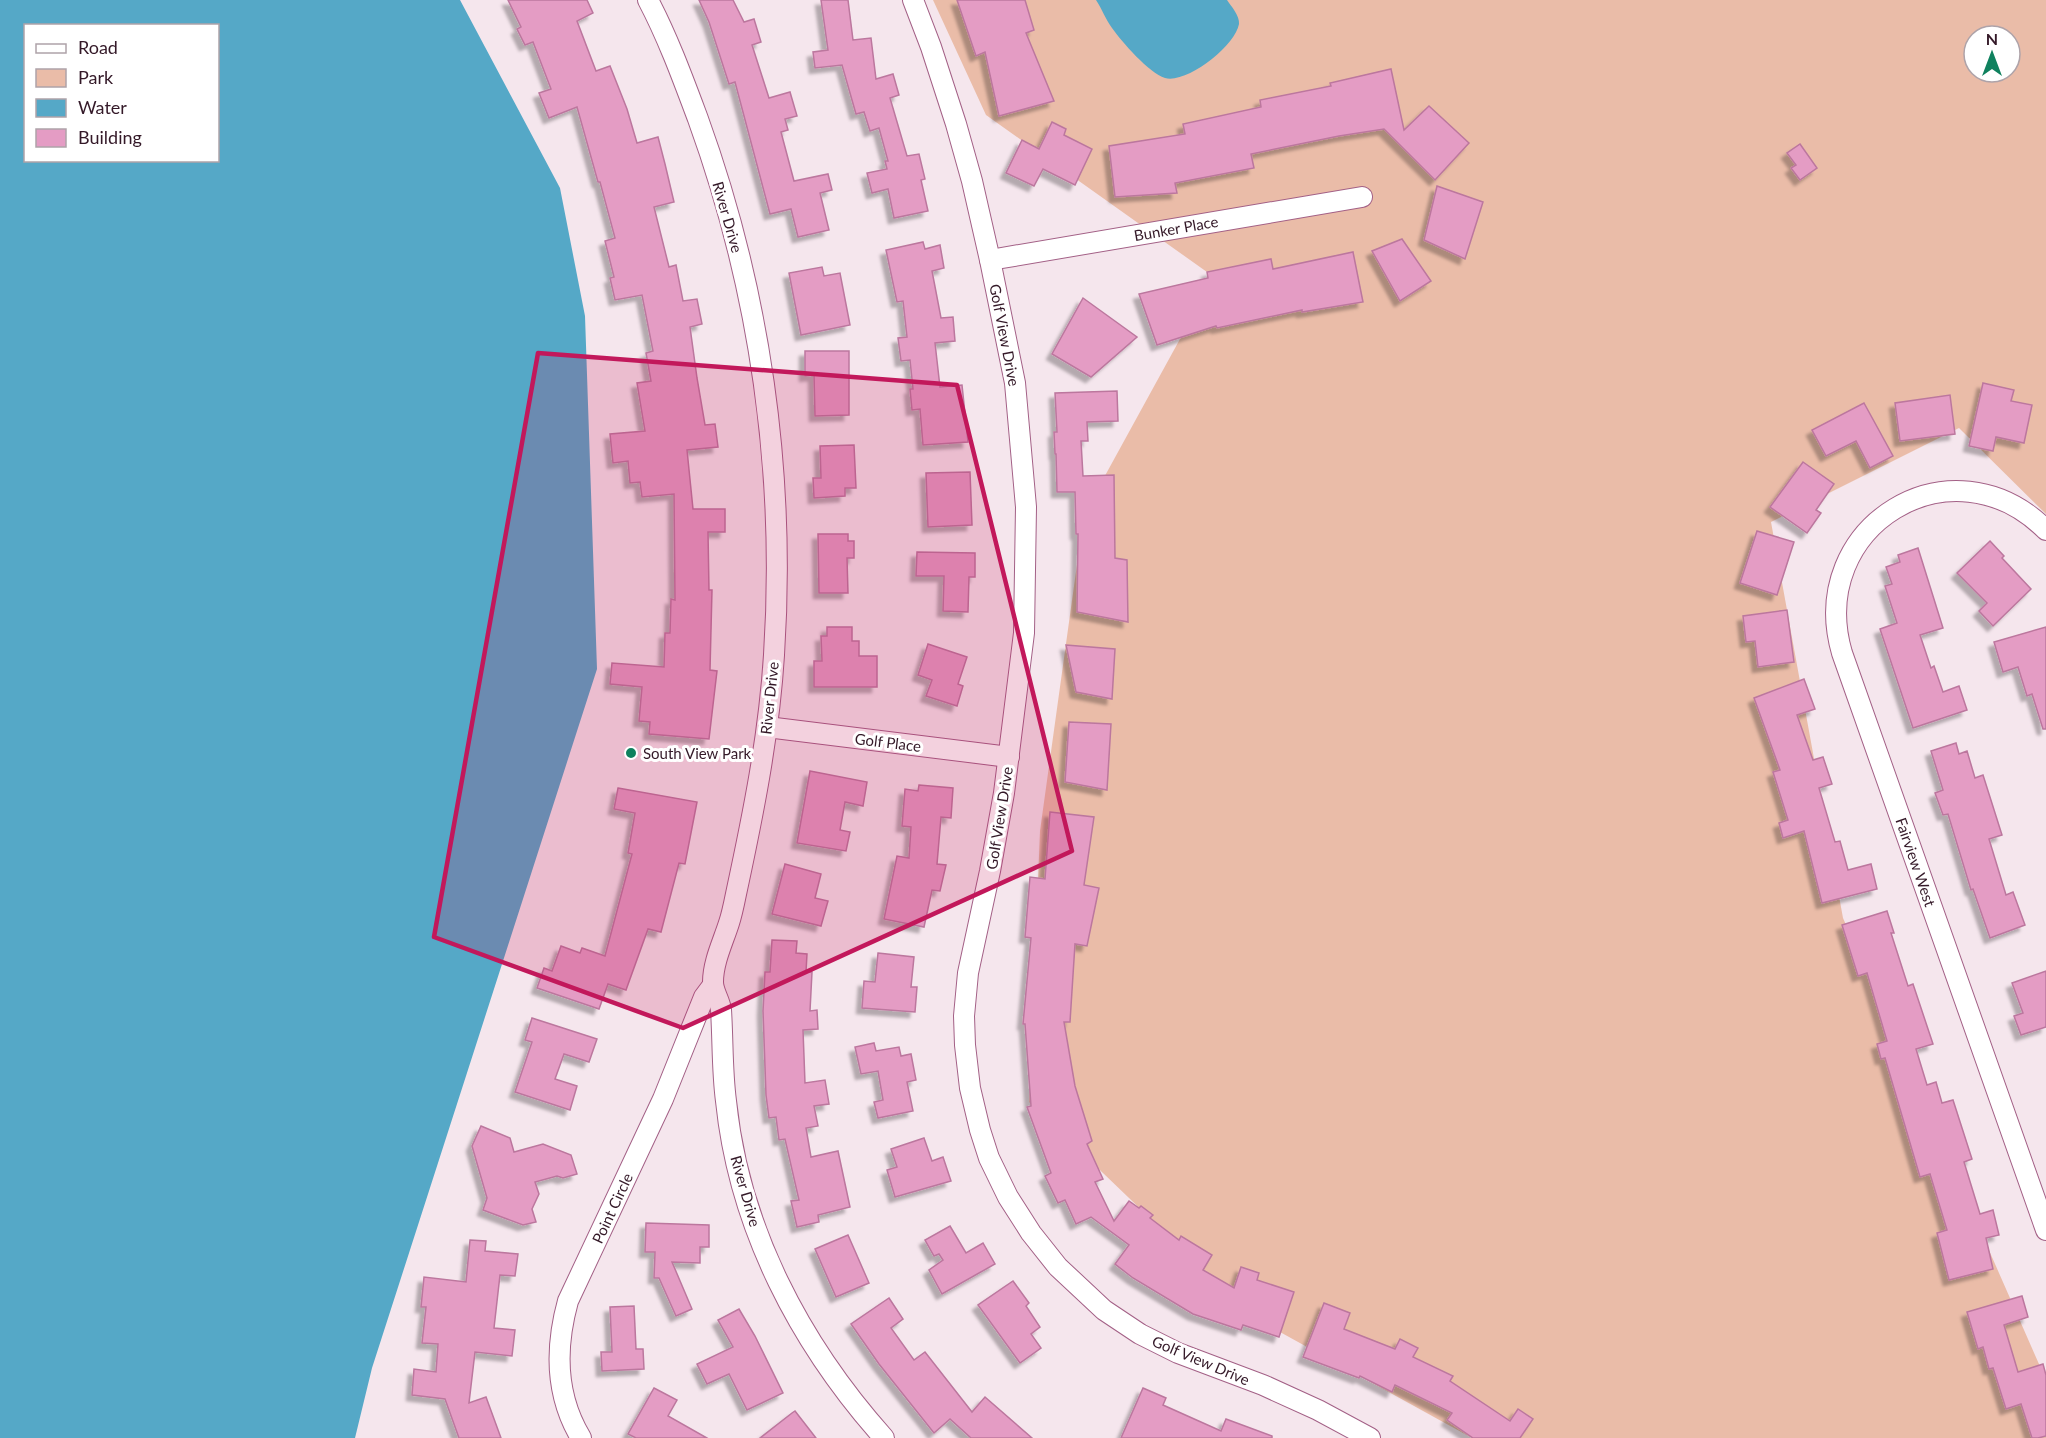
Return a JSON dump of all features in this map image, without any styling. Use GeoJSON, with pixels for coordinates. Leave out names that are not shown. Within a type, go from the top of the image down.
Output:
{"type":"FeatureCollection","features":[{"type":"Feature","properties":{"kind":"street","name":"River Drive"},"geometry":{"type":"LineString","coordinates":[[648,0],[683,78],[730,218],[743,269],[761,362],[771,435],[777,572],[774,656],[767,727],[756,802],[731,918],[716,962],[713,985],[721,1005],[725,1095],[735,1154],[749,1208],[766,1255],[787,1300],[832,1375],[884,1438]]}},
{"type":"Feature","properties":{"kind":"street","name":"Golf View Drive"},"geometry":{"type":"LineString","coordinates":[[913,0],[956,124],[990,260],[1015,383],[1026,507],[1024,633],[1009,757],[990,872],[968,973],[964,1016],[970,1088],[989,1158],[1008,1197],[1031,1233],[1058,1267],[1104,1310],[1140,1334],[1178,1353],[1263,1385],[1318,1410],[1370,1438]]}},
{"type":"Feature","properties":{"kind":"street","name":"Bunker Place"},"geometry":{"type":"LineString","coordinates":[[990,260],[1362,197]]}},
{"type":"Feature","properties":{"kind":"street","name":"Fairview West"},"geometry":{"type":"LineString","coordinates":[[2046,530],[2012,504],[1977,493],[1964,491],[1922,496],[1896,507],[1864,534],[1845,564],[1836,598],[1838,640],[2046,1230]]}},
{"type":"Feature","properties":{"kind":"street","name":"Golf Place"},"geometry":{"type":"LineString","coordinates":[[767,727],[1009,757]]}},
{"type":"Feature","properties":{"kind":"street","name":"Point Circle"},"geometry":{"type":"LineString","coordinates":[[581,1438],[566,1406],[560,1381],[558,1352],[561,1326],[568,1301],[663,1099],[704,996],[713,985]]}},
{"type":"Feature","properties":{"kind":"highlighted area"},"geometry":{"type":"Polygon","coordinates":[[[538,353],[957,385],[1072,851],[683,1028],[434,937],[538,353]]]}},
{"type":"Feature","properties":{"kind":"green space"},"geometry":{"type":"Polygon","coordinates":[[[933,0],[2046,0],[2046,514],[1959,428],[1771,522],[1843,918],[2046,1380],[2046,1438],[1472,1438],[1253,1317],[1029,1102],[1040,831],[1084,514],[1214,277],[986,115],[933,0]]]}},
{"type":"Feature","properties":{"kind":"water"},"geometry":{"type":"Polygon","coordinates":[[[0,0],[460,0],[560,188],[585,316],[597,669],[372,1368],[355,1438],[0,1438],[0,0]]]}},
{"type":"Feature","properties":{"kind":"water"},"geometry":{"type":"Polygon","coordinates":[[[1096,0],[1227,0],[1237,14],[1239,24],[1229,43],[1209,62],[1185,75],[1165,78],[1151,70],[1129,49],[1116,34],[1096,0]]]}},
{"type":"Feature","properties":{"kind":"building"},"geometry":{"type":"Polygon","coordinates":[[[508,0],[587,0],[593,13],[577,21],[596,71],[610,66],[627,109],[637,143],[658,137],[674,202],[654,207],[669,267],[676,265],[683,301],[697,299],[702,324],[690,327],[697,378],[705,425],[715,424],[718,447],[687,450],[693,509],[725,509],[725,532],[708,532],[709,590],[712,590],[710,670],[717,671],[709,739],[649,734],[650,722],[639,721],[642,687],[610,684],[612,663],[664,667],[665,633],[670,633],[671,599],[675,600],[674,494],[642,497],[640,482],[630,483],[628,461],[613,463],[610,434],[645,431],[637,383],[651,381],[646,353],[653,351],[642,295],[615,300],[610,278],[614,277],[605,241],[615,238],[577,107],[549,118],[539,93],[551,89],[533,42],[525,45],[517,29],[521,27],[508,0]]]}},
{"type":"Feature","properties":{"kind":"building"},"geometry":{"type":"Polygon","coordinates":[[[699,0],[733,0],[744,22],[754,19],[761,42],[752,45],[769,98],[790,92],[797,116],[785,119],[788,130],[781,132],[794,181],[828,174],[832,190],[820,193],[829,230],[798,237],[791,209],[770,214],[735,82],[729,84],[709,22],[699,0]]]}},
{"type":"Feature","properties":{"kind":"building"},"geometry":{"type":"Polygon","coordinates":[[[821,0],[848,0],[853,40],[871,38],[876,79],[893,74],[899,95],[890,98],[907,156],[919,154],[925,179],[921,180],[928,211],[894,218],[888,189],[872,193],[867,173],[887,169],[885,161],[888,161],[879,128],[870,131],[864,112],[856,114],[842,65],[815,68],[813,52],[828,50],[821,0]]]}},
{"type":"Feature","properties":{"kind":"building"},"geometry":{"type":"Polygon","coordinates":[[[957,0],[1025,0],[1034,30],[1026,33],[1054,101],[999,116],[985,52],[976,56],[957,0]]]}},
{"type":"Feature","properties":{"kind":"building"},"geometry":{"type":"Polygon","coordinates":[[[1391,69],[1404,130],[1429,106],[1469,143],[1435,180],[1384,129],[1251,154],[1254,168],[1175,183],[1177,193],[1115,197],[1109,146],[1185,134],[1183,124],[1261,107],[1260,100],[1331,86],[1330,83],[1391,69]]]}},
{"type":"Feature","properties":{"kind":"building"},"geometry":{"type":"Polygon","coordinates":[[[1052,122],[1066,129],[1064,135],[1092,149],[1075,185],[1043,169],[1034,186],[1006,173],[1022,140],[1039,149],[1052,122]]]}},
{"type":"Feature","properties":{"kind":"building"},"geometry":{"type":"Polygon","coordinates":[[[1800,144],[1817,168],[1800,180],[1791,168],[1796,165],[1787,153],[1800,144]]]}},
{"type":"Feature","properties":{"kind":"building"},"geometry":{"type":"Polygon","coordinates":[[[1437,186],[1483,202],[1465,259],[1424,240],[1437,186]]]}},
{"type":"Feature","properties":{"kind":"building"},"geometry":{"type":"Polygon","coordinates":[[[1402,239],[1431,281],[1400,301],[1372,251],[1402,239]]]}},
{"type":"Feature","properties":{"kind":"building"},"geometry":{"type":"Polygon","coordinates":[[[923,242],[925,249],[940,245],[944,268],[932,271],[941,318],[953,317],[955,341],[935,343],[940,387],[962,385],[968,442],[923,445],[920,409],[912,410],[910,389],[913,389],[910,360],[901,361],[898,338],[907,337],[903,301],[897,302],[886,250],[923,242]]]}},
{"type":"Feature","properties":{"kind":"building"},"geometry":{"type":"Polygon","coordinates":[[[1353,252],[1363,302],[1302,312],[1302,310],[1217,328],[1216,326],[1157,345],[1139,294],[1208,278],[1207,272],[1271,259],[1273,269],[1353,252]]]}},
{"type":"Feature","properties":{"kind":"building"},"geometry":{"type":"Polygon","coordinates":[[[822,267],[824,276],[840,273],[850,325],[801,335],[789,273],[822,267]]]}},
{"type":"Feature","properties":{"kind":"building"},"geometry":{"type":"Polygon","coordinates":[[[1083,298],[1137,337],[1091,377],[1052,354],[1083,298]]]}},
{"type":"Feature","properties":{"kind":"building"},"geometry":{"type":"Polygon","coordinates":[[[805,351],[849,351],[849,415],[815,416],[814,375],[805,376],[805,351]]]}},
{"type":"Feature","properties":{"kind":"building"},"geometry":{"type":"Polygon","coordinates":[[[1983,383],[2014,390],[2011,401],[2032,405],[2024,443],[1996,437],[1993,451],[1969,446],[1983,383]]]}},
{"type":"Feature","properties":{"kind":"building"},"geometry":{"type":"Polygon","coordinates":[[[1117,391],[1118,421],[1087,422],[1088,441],[1081,441],[1083,476],[1114,475],[1115,558],[1127,560],[1128,622],[1077,612],[1078,534],[1076,534],[1075,492],[1057,492],[1055,454],[1054,432],[1057,432],[1055,393],[1117,391]]]}},
{"type":"Feature","properties":{"kind":"building"},"geometry":{"type":"Polygon","coordinates":[[[1950,395],[1955,434],[1900,441],[1895,403],[1950,395]]]}},
{"type":"Feature","properties":{"kind":"building"},"geometry":{"type":"Polygon","coordinates":[[[1864,403],[1893,456],[1870,468],[1856,441],[1826,456],[1812,430],[1864,403]]]}},
{"type":"Feature","properties":{"kind":"building"},"geometry":{"type":"Polygon","coordinates":[[[854,445],[856,488],[845,488],[845,496],[814,498],[813,478],[821,478],[820,446],[854,445]]]}},
{"type":"Feature","properties":{"kind":"building"},"geometry":{"type":"Polygon","coordinates":[[[1803,462],[1834,484],[1816,510],[1821,513],[1807,533],[1770,507],[1803,462]]]}},
{"type":"Feature","properties":{"kind":"building"},"geometry":{"type":"Polygon","coordinates":[[[970,472],[972,525],[928,527],[926,473],[970,472]]]}},
{"type":"Feature","properties":{"kind":"building"},"geometry":{"type":"Polygon","coordinates":[[[1757,531],[1794,542],[1777,595],[1740,583],[1757,531]]]}},
{"type":"Feature","properties":{"kind":"building"},"geometry":{"type":"Polygon","coordinates":[[[818,534],[848,534],[848,541],[854,541],[854,558],[847,558],[848,593],[819,593],[818,534]]]}},
{"type":"Feature","properties":{"kind":"building"},"geometry":{"type":"Polygon","coordinates":[[[1990,541],[2004,556],[2002,558],[2031,589],[1993,626],[1979,611],[1987,603],[1957,573],[1990,541]]]}},
{"type":"Feature","properties":{"kind":"building"},"geometry":{"type":"Polygon","coordinates":[[[1918,548],[1943,628],[1920,635],[1931,668],[1934,666],[1943,692],[1959,686],[1967,710],[1913,728],[1880,629],[1897,623],[1885,586],[1892,584],[1886,567],[1900,562],[1898,555],[1918,548]]]}},
{"type":"Feature","properties":{"kind":"building"},"geometry":{"type":"Polygon","coordinates":[[[917,552],[975,553],[975,577],[969,577],[968,612],[943,611],[944,576],[916,576],[917,552]]]}},
{"type":"Feature","properties":{"kind":"building"},"geometry":{"type":"Polygon","coordinates":[[[1787,610],[1794,662],[1758,667],[1755,641],[1746,642],[1743,616],[1787,610]]]}},
{"type":"Feature","properties":{"kind":"building"},"geometry":{"type":"Polygon","coordinates":[[[827,627],[852,627],[852,641],[859,641],[859,656],[877,656],[877,687],[814,687],[814,661],[822,661],[821,636],[827,636],[827,627]]]}},
{"type":"Feature","properties":{"kind":"building"},"geometry":{"type":"Polygon","coordinates":[[[2046,627],[2046,729],[2043,729],[2032,694],[2027,696],[2018,667],[2003,672],[1994,642],[2046,627]]]}},
{"type":"Feature","properties":{"kind":"building"},"geometry":{"type":"Polygon","coordinates":[[[928,644],[967,657],[958,684],[963,686],[957,706],[926,696],[932,680],[918,675],[928,644]]]}},
{"type":"Feature","properties":{"kind":"building"},"geometry":{"type":"Polygon","coordinates":[[[1066,645],[1115,649],[1112,699],[1076,692],[1066,645]]]}},
{"type":"Feature","properties":{"kind":"building"},"geometry":{"type":"Polygon","coordinates":[[[1804,679],[1815,709],[1797,715],[1813,760],[1823,757],[1832,784],[1819,788],[1835,842],[1840,841],[1848,870],[1871,864],[1877,889],[1822,903],[1804,831],[1783,838],[1779,823],[1788,820],[1773,772],[1780,770],[1754,698],[1804,679]]]}},
{"type":"Feature","properties":{"kind":"building"},"geometry":{"type":"Polygon","coordinates":[[[1069,722],[1111,724],[1107,790],[1065,782],[1069,722]]]}},
{"type":"Feature","properties":{"kind":"building"},"geometry":{"type":"Polygon","coordinates":[[[1956,743],[1959,754],[1967,751],[1975,778],[1983,775],[2002,835],[1989,839],[2006,895],[2013,892],[2025,925],[1990,938],[1973,889],[1971,890],[1948,814],[1943,815],[1935,793],[1943,790],[1931,751],[1956,743]]]}},
{"type":"Feature","properties":{"kind":"building"},"geometry":{"type":"Polygon","coordinates":[[[810,771],[867,782],[863,806],[845,802],[840,830],[850,832],[846,851],[797,843],[810,771]]]}},
{"type":"Feature","properties":{"kind":"building"},"geometry":{"type":"Polygon","coordinates":[[[919,785],[953,788],[951,818],[941,817],[937,864],[946,865],[940,891],[932,890],[924,927],[884,919],[897,856],[909,858],[911,827],[902,826],[905,789],[918,791],[919,785]]]}},
{"type":"Feature","properties":{"kind":"building"},"geometry":{"type":"Polygon","coordinates":[[[618,788],[697,802],[685,864],[679,863],[661,932],[648,929],[626,990],[608,984],[599,1009],[537,988],[544,968],[552,971],[561,946],[580,953],[582,948],[605,956],[632,854],[628,853],[635,813],[614,809],[618,788]]]}},
{"type":"Feature","properties":{"kind":"building"},"geometry":{"type":"Polygon","coordinates":[[[1050,812],[1094,817],[1084,885],[1099,888],[1087,946],[1075,944],[1070,1022],[1064,1022],[1075,1086],[1092,1141],[1087,1144],[1103,1179],[1095,1182],[1114,1221],[1129,1201],[1139,1208],[1141,1206],[1153,1215],[1150,1218],[1179,1240],[1181,1236],[1212,1255],[1203,1270],[1234,1288],[1241,1267],[1259,1273],[1257,1280],[1294,1292],[1279,1337],[1243,1325],[1241,1330],[1193,1314],[1133,1278],[1115,1264],[1129,1245],[1091,1217],[1076,1224],[1065,1200],[1058,1203],[1045,1176],[1051,1173],[1027,1107],[1031,1106],[1025,1024],[1023,1024],[1031,938],[1025,937],[1030,877],[1045,879],[1050,812]]]}},
{"type":"Feature","properties":{"kind":"building"},"geometry":{"type":"Polygon","coordinates":[[[785,864],[821,874],[815,898],[828,901],[821,926],[772,914],[785,864]]]}},
{"type":"Feature","properties":{"kind":"building"},"geometry":{"type":"Polygon","coordinates":[[[1887,911],[1894,933],[1891,933],[1908,986],[1913,984],[1933,1044],[1916,1049],[1927,1085],[1936,1082],[1942,1103],[1953,1100],[1972,1159],[1964,1162],[1980,1214],[1993,1210],[1999,1235],[1986,1238],[1993,1269],[1949,1280],[1937,1233],[1947,1230],[1930,1174],[1920,1177],[1885,1058],[1881,1059],[1877,1044],[1887,1041],[1867,973],[1858,976],[1842,925],[1887,911]]]}},
{"type":"Feature","properties":{"kind":"building"},"geometry":{"type":"Polygon","coordinates":[[[772,940],[797,941],[796,953],[807,954],[806,972],[812,972],[810,1011],[817,1010],[818,1029],[803,1030],[805,1083],[825,1080],[829,1104],[814,1106],[818,1126],[806,1128],[811,1157],[838,1151],[850,1207],[818,1215],[819,1222],[797,1227],[791,1201],[799,1200],[785,1139],[779,1140],[776,1117],[769,1118],[766,1095],[763,1011],[765,972],[770,972],[772,940]]]}},
{"type":"Feature","properties":{"kind":"building"},"geometry":{"type":"Polygon","coordinates":[[[878,953],[914,957],[911,987],[917,987],[915,1012],[862,1008],[864,981],[875,982],[878,953]]]}},
{"type":"Feature","properties":{"kind":"building"},"geometry":{"type":"Polygon","coordinates":[[[2046,971],[2046,1027],[2021,1035],[2014,1016],[2023,1013],[2012,983],[2046,971]]]}},
{"type":"Feature","properties":{"kind":"building"},"geometry":{"type":"Polygon","coordinates":[[[532,1018],[597,1039],[589,1062],[564,1054],[555,1079],[577,1086],[570,1110],[515,1092],[532,1042],[525,1040],[532,1018]]]}},
{"type":"Feature","properties":{"kind":"building"},"geometry":{"type":"Polygon","coordinates":[[[874,1043],[876,1051],[899,1047],[901,1056],[911,1054],[916,1080],[907,1082],[913,1111],[878,1118],[874,1102],[883,1100],[878,1071],[861,1074],[855,1047],[874,1043]]]}},
{"type":"Feature","properties":{"kind":"building"},"geometry":{"type":"Polygon","coordinates":[[[481,1126],[510,1138],[514,1152],[543,1144],[571,1155],[577,1174],[535,1182],[539,1194],[532,1209],[536,1222],[523,1225],[483,1210],[487,1198],[472,1146],[481,1126]]]}},
{"type":"Feature","properties":{"kind":"building"},"geometry":{"type":"Polygon","coordinates":[[[924,1138],[932,1161],[943,1157],[951,1181],[895,1197],[887,1170],[897,1167],[891,1149],[924,1138]]]}},
{"type":"Feature","properties":{"kind":"building"},"geometry":{"type":"Polygon","coordinates":[[[646,1223],[709,1225],[709,1247],[700,1247],[700,1263],[672,1262],[692,1309],[676,1316],[659,1278],[654,1278],[655,1252],[645,1252],[646,1223]]]}},
{"type":"Feature","properties":{"kind":"building"},"geometry":{"type":"Polygon","coordinates":[[[950,1226],[966,1253],[983,1243],[995,1264],[942,1294],[929,1270],[943,1260],[939,1254],[934,1256],[925,1240],[950,1226]]]}},
{"type":"Feature","properties":{"kind":"building"},"geometry":{"type":"Polygon","coordinates":[[[848,1235],[869,1283],[836,1297],[815,1249],[848,1235]]]}},
{"type":"Feature","properties":{"kind":"building"},"geometry":{"type":"Polygon","coordinates":[[[470,1240],[486,1241],[485,1251],[518,1254],[515,1276],[500,1275],[494,1328],[515,1330],[512,1356],[475,1352],[469,1403],[486,1397],[501,1438],[459,1438],[445,1399],[412,1395],[414,1369],[436,1372],[438,1344],[422,1343],[426,1307],[421,1307],[424,1277],[466,1282],[470,1240]]]}},
{"type":"Feature","properties":{"kind":"building"},"geometry":{"type":"Polygon","coordinates":[[[1013,1281],[1029,1303],[1026,1306],[1040,1327],[1031,1334],[1041,1348],[1020,1363],[978,1305],[1013,1281]]]}},
{"type":"Feature","properties":{"kind":"building"},"geometry":{"type":"Polygon","coordinates":[[[2022,1296],[2028,1317],[2004,1325],[2018,1372],[2043,1364],[2046,1375],[2046,1436],[2038,1438],[2032,1438],[2021,1404],[2006,1409],[1993,1368],[1989,1369],[1983,1347],[1978,1349],[1967,1312],[2022,1296]]]}},
{"type":"Feature","properties":{"kind":"building"},"geometry":{"type":"Polygon","coordinates":[[[889,1298],[903,1319],[891,1328],[914,1360],[925,1352],[972,1412],[985,1397],[1032,1438],[971,1438],[950,1419],[934,1433],[879,1364],[851,1324],[889,1298]]]}},
{"type":"Feature","properties":{"kind":"building"},"geometry":{"type":"Polygon","coordinates":[[[1324,1303],[1350,1313],[1344,1329],[1395,1349],[1400,1339],[1418,1348],[1413,1357],[1453,1376],[1450,1381],[1510,1421],[1518,1409],[1533,1419],[1520,1438],[1473,1438],[1447,1420],[1452,1413],[1395,1385],[1392,1392],[1360,1376],[1359,1378],[1303,1357],[1324,1303]]]}},
{"type":"Feature","properties":{"kind":"building"},"geometry":{"type":"Polygon","coordinates":[[[634,1306],[636,1349],[643,1349],[644,1369],[602,1371],[601,1352],[612,1352],[610,1307],[634,1306]]]}},
{"type":"Feature","properties":{"kind":"building"},"geometry":{"type":"Polygon","coordinates":[[[739,1309],[783,1393],[747,1410],[729,1374],[707,1384],[697,1364],[733,1347],[718,1320],[739,1309]]]}},
{"type":"Feature","properties":{"kind":"building"},"geometry":{"type":"Polygon","coordinates":[[[654,1388],[677,1400],[668,1416],[707,1438],[636,1438],[628,1434],[654,1388]]]}},
{"type":"Feature","properties":{"kind":"building"},"geometry":{"type":"Polygon","coordinates":[[[1143,1388],[1166,1398],[1163,1405],[1221,1431],[1226,1419],[1272,1436],[1272,1438],[1121,1438],[1143,1388]]]}},
{"type":"Feature","properties":{"kind":"building"},"geometry":{"type":"Polygon","coordinates":[[[795,1411],[816,1438],[760,1438],[792,1413],[795,1411]]]}},
{"type":"Feature","properties":{"kind":"place","name":"South View Park"},"geometry":{"type":"Point","coordinates":[631,753]}}]}
